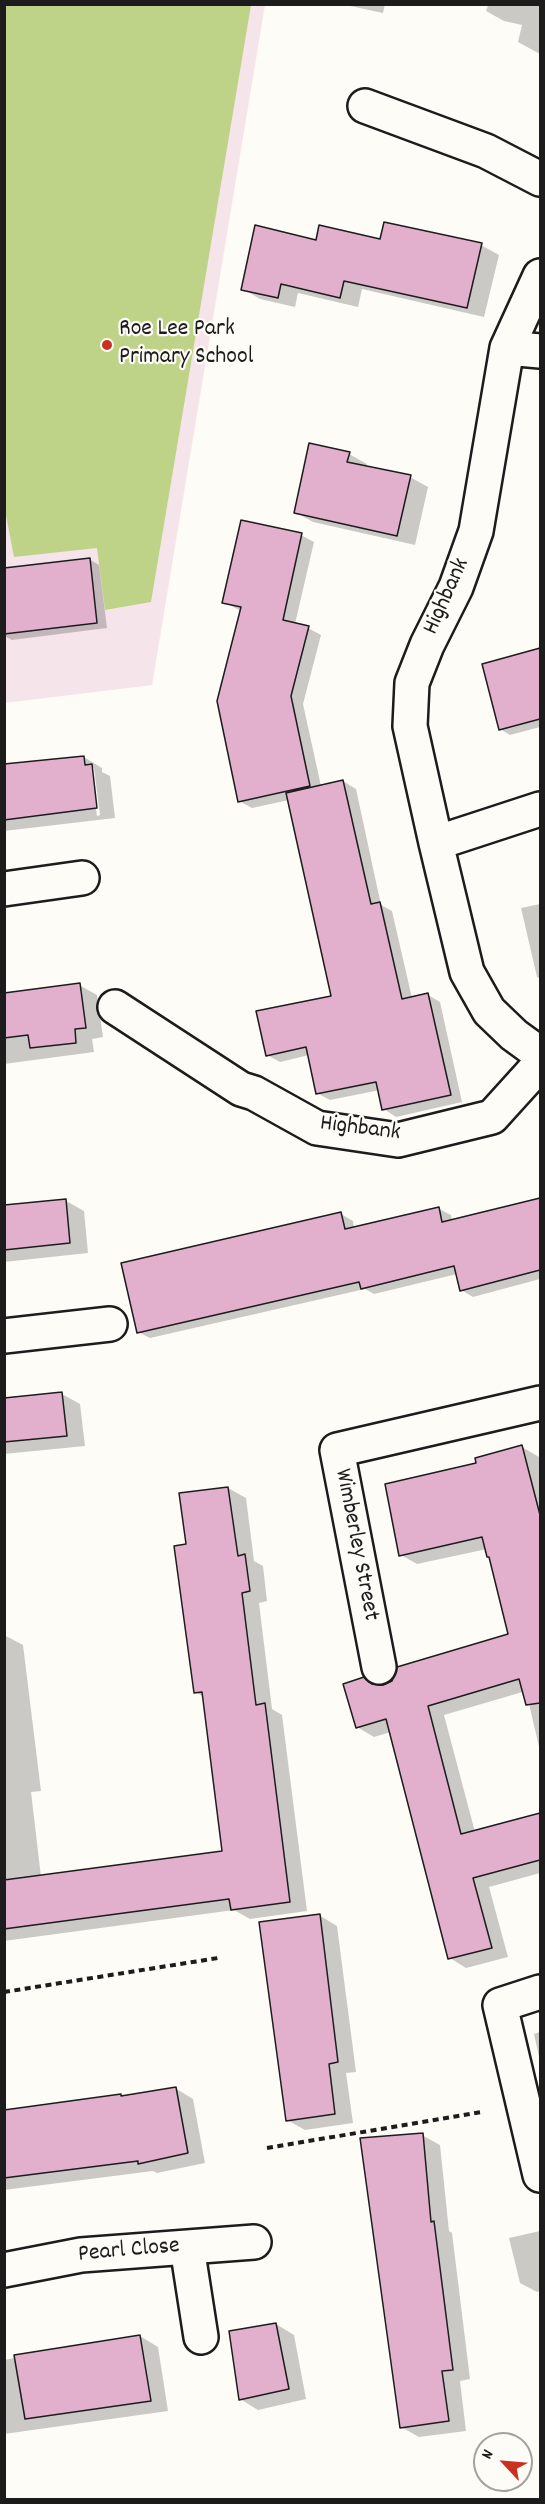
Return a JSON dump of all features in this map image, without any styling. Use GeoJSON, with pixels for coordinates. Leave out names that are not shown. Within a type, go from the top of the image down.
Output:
{"type":"FeatureCollection","features":[{"type":"Feature","properties":{"kind":"street"},"geometry":{"type":"LineString","coordinates":[[365,106],[486,151],[540,179]]}},
{"type":"Feature","properties":{"kind":"street","name":"Highbank"},"geometry":{"type":"LineString","coordinates":[[540,276],[507,348],[476,531],[456,587],[427,645],[412,683],[410,726],[467,972],[489,1011],[514,1035],[540,1054]]}},
{"type":"Feature","properties":{"kind":"street"},"geometry":{"type":"LineString","coordinates":[[507,348],[540,351]]}},
{"type":"Feature","properties":{"kind":"street"},"geometry":{"type":"LineString","coordinates":[[436,843],[540,809]]}},
{"type":"Feature","properties":{"kind":"street"},"geometry":{"type":"LineString","coordinates":[[4,889],[82,878]]}},
{"type":"Feature","properties":{"kind":"street","name":"Highbank"},"geometry":{"type":"LineString","coordinates":[[115,1007],[241,1089],[254,1093],[317,1128],[398,1140],[492,1117],[540,1064]]}},
{"type":"Feature","properties":{"kind":"street"},"geometry":{"type":"LineString","coordinates":[[4,1336],[110,1324]]}},
{"type":"Feature","properties":{"kind":"street","name":"Wimberley Street"},"geometry":{"type":"LineString","coordinates":[[379,1667],[337,1450],[540,1403]]}},
{"type":"Feature","properties":{"kind":"street"},"geometry":{"type":"LineString","coordinates":[[540,1992],[500,2005],[540,2175]]}},
{"type":"Feature","properties":{"kind":"street","name":"Pearl Close"},"geometry":{"type":"LineString","coordinates":[[4,2270],[81,2255],[254,2241]]}},
{"type":"Feature","properties":{"kind":"street"},"geometry":{"type":"LineString","coordinates":[[187,2247],[201,2337]]}},
{"type":"Feature","properties":{"kind":"path"},"geometry":{"type":"LineString","coordinates":[[4,1992],[218,1958]]}},
{"type":"Feature","properties":{"kind":"path"},"geometry":{"type":"LineString","coordinates":[[267,2148],[485,2112]]}},
{"type":"Feature","properties":{"kind":"shaded area","name":"Roe Lee Park Primary School"},"geometry":{"type":"Polygon","coordinates":[[[4,5],[265,5],[152,685],[5,703],[4,5]]]}},
{"type":"Feature","properties":{"kind":"green space","name":"Roe Lee Park Primary School"},"geometry":{"type":"Polygon","coordinates":[[[4,5],[251,5],[151,602],[105,610],[97,548],[14,557],[4,505],[4,5]]]}},
{"type":"Feature","properties":{"kind":"building"},"geometry":{"type":"Polygon","coordinates":[[[384,222],[482,243],[467,308],[344,281],[340,298],[281,284],[278,298],[241,290],[255,225],[316,240],[319,225],[380,239],[384,222]]]}},
{"type":"Feature","properties":{"kind":"building"},"geometry":{"type":"Polygon","coordinates":[[[309,443],[350,452],[347,462],[411,475],[397,536],[294,513],[309,443]]]}},
{"type":"Feature","properties":{"kind":"building"},"geometry":{"type":"Polygon","coordinates":[[[241,520],[302,533],[283,620],[309,626],[291,696],[310,786],[238,802],[217,701],[241,607],[222,603],[241,520]]]}},
{"type":"Feature","properties":{"kind":"building"},"geometry":{"type":"Polygon","coordinates":[[[90,558],[97,623],[4,634],[4,568],[90,558]]]}},
{"type":"Feature","properties":{"kind":"building"},"geometry":{"type":"Polygon","coordinates":[[[540,648],[540,719],[499,730],[482,664],[540,648]]]}},
{"type":"Feature","properties":{"kind":"building"},"geometry":{"type":"Polygon","coordinates":[[[84,756],[85,765],[92,764],[97,808],[4,820],[4,764],[84,756]]]}},
{"type":"Feature","properties":{"kind":"building"},"geometry":{"type":"Polygon","coordinates":[[[343,780],[371,904],[380,902],[402,999],[428,993],[451,1095],[382,1110],[376,1082],[316,1094],[306,1047],[266,1056],[256,1011],[331,996],[286,793],[343,780]]]}},
{"type":"Feature","properties":{"kind":"building"},"geometry":{"type":"Polygon","coordinates":[[[80,983],[86,1028],[75,1029],[76,1043],[30,1048],[28,1035],[4,1038],[4,993],[80,983]]]}},
{"type":"Feature","properties":{"kind":"building"},"geometry":{"type":"Polygon","coordinates":[[[540,1198],[540,1270],[460,1291],[454,1266],[361,1289],[359,1282],[137,1333],[121,1263],[341,1212],[345,1229],[439,1207],[442,1222],[540,1198]]]}},
{"type":"Feature","properties":{"kind":"building"},"geometry":{"type":"Polygon","coordinates":[[[66,1199],[70,1243],[4,1250],[4,1205],[66,1199]]]}},
{"type":"Feature","properties":{"kind":"building"},"geometry":{"type":"Polygon","coordinates":[[[62,1392],[67,1436],[4,1442],[4,1398],[62,1392]]]}},
{"type":"Feature","properties":{"kind":"building"},"geometry":{"type":"Polygon","coordinates":[[[522,1445],[540,1515],[540,1703],[526,1705],[519,1679],[428,1706],[461,1834],[540,1813],[540,1860],[473,1878],[492,1948],[448,1959],[386,1719],[356,1728],[343,1684],[364,1677],[372,1684],[383,1685],[392,1681],[397,1667],[508,1634],[482,1537],[399,1556],[385,1484],[476,1463],[475,1458],[522,1445]]]}},
{"type":"Feature","properties":{"kind":"building"},"geometry":{"type":"Polygon","coordinates":[[[228,1487],[238,1556],[245,1554],[250,1591],[242,1593],[256,1705],[265,1703],[290,1902],[231,1910],[229,1899],[4,1929],[4,1880],[222,1851],[202,1692],[194,1693],[174,1546],[186,1544],[179,1493],[228,1487]]]}},
{"type":"Feature","properties":{"kind":"building"},"geometry":{"type":"Polygon","coordinates":[[[320,1914],[338,2062],[329,2064],[335,2114],[286,2121],[259,1922],[320,1914]]]}},
{"type":"Feature","properties":{"kind":"building"},"geometry":{"type":"Polygon","coordinates":[[[176,2087],[188,2153],[138,2164],[138,2161],[4,2178],[4,2110],[176,2087]]]}},
{"type":"Feature","properties":{"kind":"building"},"geometry":{"type":"Polygon","coordinates":[[[423,2133],[431,2222],[434,2221],[453,2370],[442,2371],[449,2421],[400,2428],[360,2138],[423,2133]]]}},
{"type":"Feature","properties":{"kind":"building"},"geometry":{"type":"Polygon","coordinates":[[[276,2323],[289,2389],[239,2400],[229,2331],[276,2323]]]}},
{"type":"Feature","properties":{"kind":"building"},"geometry":{"type":"Polygon","coordinates":[[[140,2335],[151,2401],[25,2419],[14,2355],[140,2335]]]}},
{"type":"Feature","properties":{"kind":"place","name":"Roe Lee Park Primary School"},"geometry":{"type":"Point","coordinates":[107,345]}}]}
